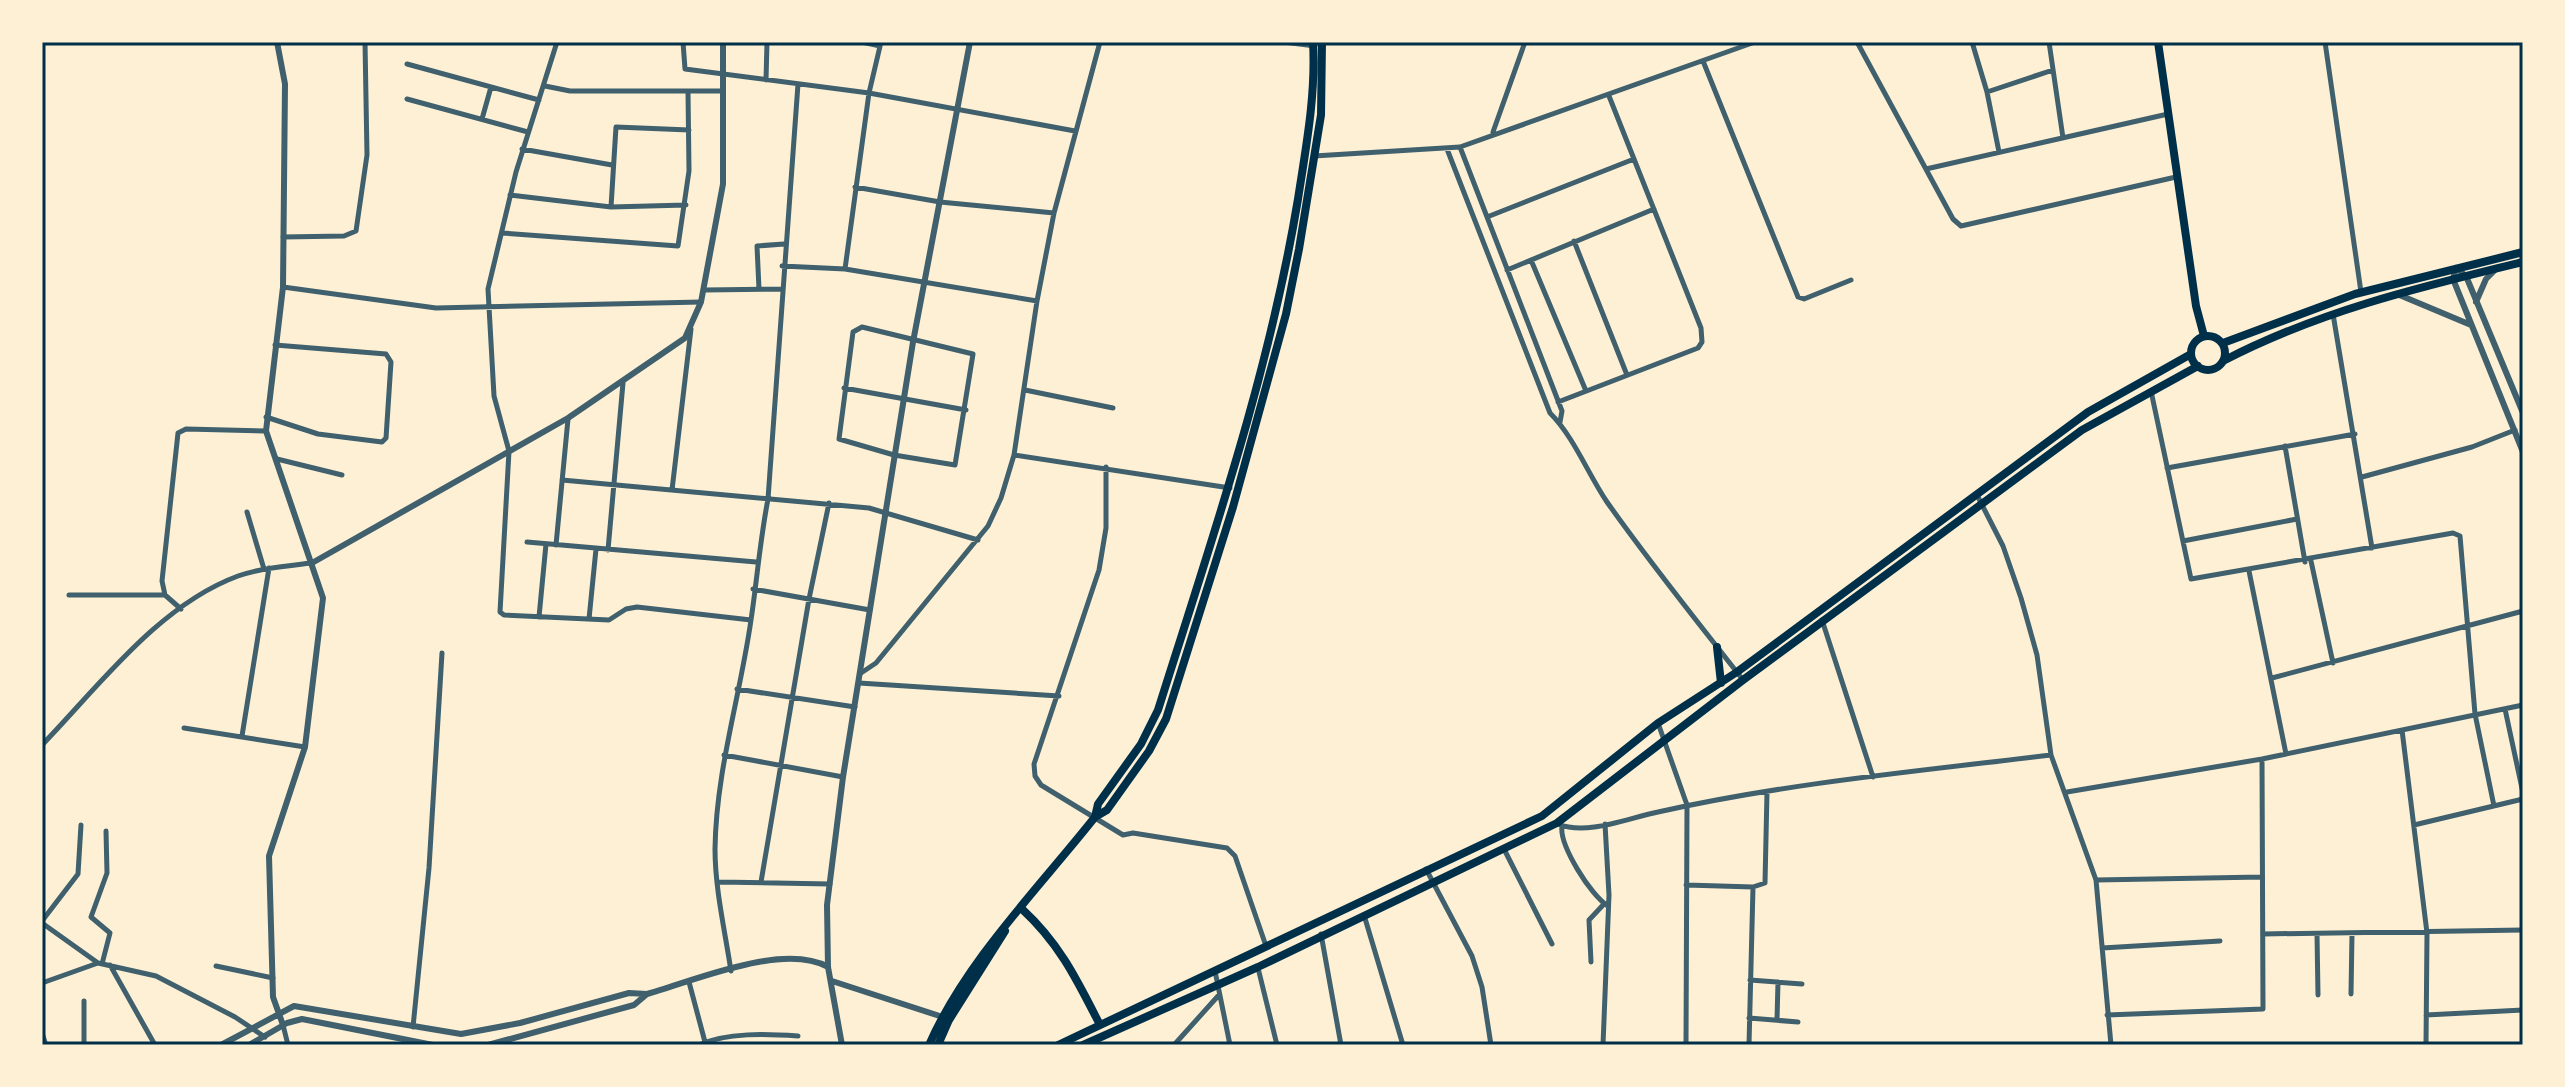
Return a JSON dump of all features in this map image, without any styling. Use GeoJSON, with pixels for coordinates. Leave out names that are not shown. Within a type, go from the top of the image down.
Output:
{"type":"FeatureCollection","features":[{"type":"Feature","properties":{"kind":"main road"},"geometry":{"type":"LineString","coordinates":[[2158,42],[2196,306],[2204,336]]}},
{"type":"Feature","properties":{"kind":"main road"},"geometry":{"type":"LineString","coordinates":[[929,1045],[991,944],[1095,817],[1107,810],[1149,751],[1166,719],[1238,489],[1286,314],[1309,156],[1318,44]]}},
{"type":"Feature","properties":{"kind":"main road"},"geometry":{"type":"LineString","coordinates":[[1095,817],[1098,804],[1141,744],[1158,710],[1228,488],[1277,308],[1309,156]]}},
{"type":"Feature","properties":{"kind":"main road"},"geometry":{"type":"LineString","coordinates":[[2223,343],[2361,292],[2523,252]]}},
{"type":"Feature","properties":{"kind":"main road"},"geometry":{"type":"LineString","coordinates":[[2191,354],[2198,366],[2210,370],[2265,339],[2333,313],[2523,262]]}},
{"type":"Feature","properties":{"kind":"main road"},"geometry":{"type":"LineString","coordinates":[[1980,499],[2088,412],[2191,354],[2196,341],[2204,336],[2214,336],[2223,343]]}},
{"type":"Feature","properties":{"kind":"main road"},"geometry":{"type":"LineString","coordinates":[[2223,343],[2223,361]]}},
{"type":"Feature","properties":{"kind":"main road"},"geometry":{"type":"LineString","coordinates":[[1083,1045],[1099,1042],[1217,991],[1321,933],[1560,824],[1740,676],[1980,499],[2082,430],[2198,366]]}},
{"type":"Feature","properties":{"kind":"main road"},"geometry":{"type":"LineString","coordinates":[[1717,647],[1721,683]]}},
{"type":"Feature","properties":{"kind":"main road"},"geometry":{"type":"LineString","coordinates":[[1058,1045],[1542,816],[1658,723],[1721,683],[1740,676]]}},
{"type":"Feature","properties":{"kind":"main road"},"geometry":{"type":"LineString","coordinates":[[1468,851],[1472,863]]}},
{"type":"Feature","properties":{"kind":"main road"},"geometry":{"type":"LineString","coordinates":[[1383,889],[1388,902]]}},
{"type":"Feature","properties":{"kind":"main road"},"geometry":{"type":"LineString","coordinates":[[1022,909],[1048,933],[1062,953],[1100,1025]]}},
{"type":"Feature","properties":{"kind":"main road"},"geometry":{"type":"LineString","coordinates":[[938,1045],[946,1018]]}},
{"type":"Feature","properties":{"kind":"street"},"geometry":{"type":"LineString","coordinates":[[277,42],[285,84],[283,287],[266,431],[323,598],[305,747],[269,856],[276,1015],[283,1025],[288,1045]]}},
{"type":"Feature","properties":{"kind":"street"},"geometry":{"type":"LineString","coordinates":[[283,237],[344,236],[356,231],[367,155],[365,42]]}},
{"type":"Feature","properties":{"kind":"street"},"geometry":{"type":"LineString","coordinates":[[557,42],[522,149],[488,289],[496,410],[509,451],[499,608],[504,615],[613,619],[626,609],[637,607],[751,620]]}},
{"type":"Feature","properties":{"kind":"street"},"geometry":{"type":"LineString","coordinates":[[683,42],[683,68],[869,93],[1075,131]]}},
{"type":"Feature","properties":{"kind":"street"},"geometry":{"type":"LineString","coordinates":[[672,490],[691,329],[704,290],[724,175],[723,42]]}},
{"type":"Feature","properties":{"kind":"street"},"geometry":{"type":"LineString","coordinates":[[766,80],[767,42]]}},
{"type":"Feature","properties":{"kind":"street"},"geometry":{"type":"LineString","coordinates":[[845,269],[869,93],[880,44],[862,42]]}},
{"type":"Feature","properties":{"kind":"street"},"geometry":{"type":"LineString","coordinates":[[842,1045],[828,967],[830,884],[843,777],[913,342],[970,42]]}},
{"type":"Feature","properties":{"kind":"street"},"geometry":{"type":"LineString","coordinates":[[861,673],[876,663],[978,540],[1001,498],[1014,455],[1037,301],[1054,213],[1100,42]]}},
{"type":"Feature","properties":{"kind":"street"},"geometry":{"type":"LineString","coordinates":[[1284,42],[1318,44]]}},
{"type":"Feature","properties":{"kind":"street"},"geometry":{"type":"LineString","coordinates":[[1493,133],[1525,42]]}},
{"type":"Feature","properties":{"kind":"street"},"geometry":{"type":"LineString","coordinates":[[1309,156],[1460,147],[1755,42]]}},
{"type":"Feature","properties":{"kind":"street"},"geometry":{"type":"LineString","coordinates":[[1857,42],[1953,219],[1964,227],[2176,177]]}},
{"type":"Feature","properties":{"kind":"street"},"geometry":{"type":"LineString","coordinates":[[1972,42],[1987,92],[1999,152]]}},
{"type":"Feature","properties":{"kind":"street"},"geometry":{"type":"LineString","coordinates":[[2049,42],[2063,138]]}},
{"type":"Feature","properties":{"kind":"street"},"geometry":{"type":"LineString","coordinates":[[2325,42],[2361,292]]}},
{"type":"Feature","properties":{"kind":"street"},"geometry":{"type":"LineString","coordinates":[[1703,61],[1798,297],[1804,299],[1851,280]]}},
{"type":"Feature","properties":{"kind":"street"},"geometry":{"type":"LineString","coordinates":[[407,64],[539,100]]}},
{"type":"Feature","properties":{"kind":"street"},"geometry":{"type":"LineString","coordinates":[[1987,92],[2053,70]]}},
{"type":"Feature","properties":{"kind":"street"},"geometry":{"type":"LineString","coordinates":[[731,971],[715,849],[724,755],[751,620],[756,562],[768,499],[782,266],[798,84]]}},
{"type":"Feature","properties":{"kind":"street"},"geometry":{"type":"LineString","coordinates":[[545,86],[581,91],[723,91]]}},
{"type":"Feature","properties":{"kind":"street"},"geometry":{"type":"LineString","coordinates":[[482,119],[491,87]]}},
{"type":"Feature","properties":{"kind":"street"},"geometry":{"type":"LineString","coordinates":[[502,233],[675,247],[679,244],[686,205],[688,91]]}},
{"type":"Feature","properties":{"kind":"street"},"geometry":{"type":"LineString","coordinates":[[1558,402],[1698,348],[1702,342],[1701,328],[1609,96]]}},
{"type":"Feature","properties":{"kind":"street"},"geometry":{"type":"LineString","coordinates":[[407,99],[528,132]]}},
{"type":"Feature","properties":{"kind":"street"},"geometry":{"type":"LineString","coordinates":[[1926,169],[2168,114]]}},
{"type":"Feature","properties":{"kind":"street"},"geometry":{"type":"LineString","coordinates":[[611,207],[617,126],[689,130]]}},
{"type":"Feature","properties":{"kind":"street"},"geometry":{"type":"LineString","coordinates":[[1460,147],[1558,402],[1560,423]]}},
{"type":"Feature","properties":{"kind":"street"},"geometry":{"type":"LineString","coordinates":[[522,149],[612,165]]}},
{"type":"Feature","properties":{"kind":"street"},"geometry":{"type":"LineString","coordinates":[[1447,149],[1550,413],[1560,423],[1585,468],[1631,537],[1740,676]]}},
{"type":"Feature","properties":{"kind":"street"},"geometry":{"type":"LineString","coordinates":[[1487,217],[1634,159]]}},
{"type":"Feature","properties":{"kind":"street"},"geometry":{"type":"LineString","coordinates":[[855,187],[940,202],[1054,213]]}},
{"type":"Feature","properties":{"kind":"street"},"geometry":{"type":"LineString","coordinates":[[510,195],[611,207],[686,205]]}},
{"type":"Feature","properties":{"kind":"street"},"geometry":{"type":"LineString","coordinates":[[1507,270],[1654,209]]}},
{"type":"Feature","properties":{"kind":"street"},"geometry":{"type":"LineString","coordinates":[[1574,241],[1627,375]]}},
{"type":"Feature","properties":{"kind":"street"},"geometry":{"type":"LineString","coordinates":[[759,289],[757,246],[784,244]]}},
{"type":"Feature","properties":{"kind":"street"},"geometry":{"type":"LineString","coordinates":[[1531,260],[1586,391]]}},
{"type":"Feature","properties":{"kind":"street"},"geometry":{"type":"LineString","coordinates":[[782,266],[845,269],[926,285],[1037,301]]}},
{"type":"Feature","properties":{"kind":"street"},"geometry":{"type":"LineString","coordinates":[[2523,413],[2466,276],[2456,268],[2453,279],[2523,452]]}},
{"type":"Feature","properties":{"kind":"street"},"geometry":{"type":"LineString","coordinates":[[2476,303],[2486,279],[2497,268]]}},
{"type":"Feature","properties":{"kind":"street"},"geometry":{"type":"LineString","coordinates":[[283,287],[436,308],[489,310],[701,302]]}},
{"type":"Feature","properties":{"kind":"street"},"geometry":{"type":"LineString","coordinates":[[704,290],[781,289]]}},
{"type":"Feature","properties":{"kind":"street"},"geometry":{"type":"LineString","coordinates":[[2395,294],[2471,325]]}},
{"type":"Feature","properties":{"kind":"street"},"geometry":{"type":"LineString","coordinates":[[2333,313],[2372,548]]}},
{"type":"Feature","properties":{"kind":"street"},"geometry":{"type":"LineString","coordinates":[[862,327],[913,342],[972,353],[966,410],[955,465],[894,455],[839,439],[844,388],[855,329],[862,327]]}},
{"type":"Feature","properties":{"kind":"street"},"geometry":{"type":"LineString","coordinates":[[42,745],[132,652],[181,609],[227,581],[267,569],[312,563],[568,418],[676,346],[691,329]]}},
{"type":"Feature","properties":{"kind":"street"},"geometry":{"type":"LineString","coordinates":[[266,417],[327,435],[382,442],[386,438],[391,362],[386,354],[275,345]]}},
{"type":"Feature","properties":{"kind":"street"},"geometry":{"type":"LineString","coordinates":[[608,550],[623,383]]}},
{"type":"Feature","properties":{"kind":"street"},"geometry":{"type":"LineString","coordinates":[[844,388],[966,410]]}},
{"type":"Feature","properties":{"kind":"street"},"geometry":{"type":"LineString","coordinates":[[1025,390],[1113,408]]}},
{"type":"Feature","properties":{"kind":"street"},"geometry":{"type":"LineString","coordinates":[[2151,390],[2191,579],[2308,561],[2453,533],[2460,536],[2475,714],[2494,806]]}},
{"type":"Feature","properties":{"kind":"street"},"geometry":{"type":"LineString","coordinates":[[556,545],[568,418]]}},
{"type":"Feature","properties":{"kind":"street"},"geometry":{"type":"LineString","coordinates":[[181,609],[165,595],[162,581],[178,433],[186,429],[266,431]]}},
{"type":"Feature","properties":{"kind":"street"},"geometry":{"type":"LineString","coordinates":[[2362,477],[2472,447],[2515,430]]}},
{"type":"Feature","properties":{"kind":"street"},"geometry":{"type":"LineString","coordinates":[[2167,468],[2355,434]]}},
{"type":"Feature","properties":{"kind":"street"},"geometry":{"type":"LineString","coordinates":[[2285,446],[2297,519],[2333,663]]}},
{"type":"Feature","properties":{"kind":"street"},"geometry":{"type":"LineString","coordinates":[[1014,455],[1238,489]]}},
{"type":"Feature","properties":{"kind":"street"},"geometry":{"type":"LineString","coordinates":[[277,459],[342,475]]}},
{"type":"Feature","properties":{"kind":"street"},"geometry":{"type":"LineString","coordinates":[[1106,467],[1103,552],[1059,696],[1034,764],[1035,776],[1041,785],[1123,835],[1133,833],[1227,848],[1235,856],[1266,946]]}},
{"type":"Feature","properties":{"kind":"street"},"geometry":{"type":"LineString","coordinates":[[562,480],[829,503],[886,512],[978,540]]}},
{"type":"Feature","properties":{"kind":"street"},"geometry":{"type":"LineString","coordinates":[[1980,499],[2012,572],[2037,655],[2051,755],[2067,792],[2096,880],[2111,1045]]}},
{"type":"Feature","properties":{"kind":"street"},"geometry":{"type":"LineString","coordinates":[[761,882],[791,697],[829,503]]}},
{"type":"Feature","properties":{"kind":"street"},"geometry":{"type":"LineString","coordinates":[[242,736],[267,569],[247,512]]}},
{"type":"Feature","properties":{"kind":"street"},"geometry":{"type":"LineString","coordinates":[[2183,541],[2297,519]]}},
{"type":"Feature","properties":{"kind":"street"},"geometry":{"type":"LineString","coordinates":[[527,542],[756,562]]}},
{"type":"Feature","properties":{"kind":"street"},"geometry":{"type":"LineString","coordinates":[[539,617],[546,544]]}},
{"type":"Feature","properties":{"kind":"street"},"geometry":{"type":"LineString","coordinates":[[589,619],[596,549]]}},
{"type":"Feature","properties":{"kind":"street"},"geometry":{"type":"LineString","coordinates":[[2249,571],[2286,754]]}},
{"type":"Feature","properties":{"kind":"street"},"geometry":{"type":"LineString","coordinates":[[753,589],[871,610]]}},
{"type":"Feature","properties":{"kind":"street"},"geometry":{"type":"LineString","coordinates":[[69,595],[165,595]]}},
{"type":"Feature","properties":{"kind":"street"},"geometry":{"type":"LineString","coordinates":[[2272,678],[2523,611]]}},
{"type":"Feature","properties":{"kind":"street"},"geometry":{"type":"LineString","coordinates":[[1820,617],[1873,777]]}},
{"type":"Feature","properties":{"kind":"street"},"geometry":{"type":"LineString","coordinates":[[413,1029],[429,868],[442,653]]}},
{"type":"Feature","properties":{"kind":"street"},"geometry":{"type":"LineString","coordinates":[[859,683],[1059,696]]}},
{"type":"Feature","properties":{"kind":"street"},"geometry":{"type":"LineString","coordinates":[[737,689],[855,707]]}},
{"type":"Feature","properties":{"kind":"street"},"geometry":{"type":"LineString","coordinates":[[2067,792],[2262,759],[2523,705]]}},
{"type":"Feature","properties":{"kind":"street"},"geometry":{"type":"LineString","coordinates":[[2414,825],[2523,796],[2505,709]]}},
{"type":"Feature","properties":{"kind":"street"},"geometry":{"type":"LineString","coordinates":[[1658,723],[1687,805],[1686,1045]]}},
{"type":"Feature","properties":{"kind":"street"},"geometry":{"type":"LineString","coordinates":[[184,728],[305,747]]}},
{"type":"Feature","properties":{"kind":"street"},"geometry":{"type":"LineString","coordinates":[[2402,730],[2427,933],[2426,1045]]}},
{"type":"Feature","properties":{"kind":"street"},"geometry":{"type":"LineString","coordinates":[[724,755],[843,777]]}},
{"type":"Feature","properties":{"kind":"street"},"geometry":{"type":"LineString","coordinates":[[1560,824],[1575,830],[1687,805],[1767,792],[2051,755]]}},
{"type":"Feature","properties":{"kind":"street"},"geometry":{"type":"LineString","coordinates":[[2107,1015],[2259,1011],[2265,1005],[2262,759]]}},
{"type":"Feature","properties":{"kind":"street"},"geometry":{"type":"LineString","coordinates":[[1686,885],[1753,887],[1767,879],[1767,792]]}},
{"type":"Feature","properties":{"kind":"street"},"geometry":{"type":"LineString","coordinates":[[1560,824],[1563,840],[1592,893],[1606,905]]}},
{"type":"Feature","properties":{"kind":"street"},"geometry":{"type":"LineString","coordinates":[[1603,1045],[1605,824]]}},
{"type":"Feature","properties":{"kind":"street"},"geometry":{"type":"LineString","coordinates":[[81,825],[78,874],[42,922],[100,964]]}},
{"type":"Feature","properties":{"kind":"street"},"geometry":{"type":"LineString","coordinates":[[100,964],[110,933],[91,917],[107,873],[106,831]]}},
{"type":"Feature","properties":{"kind":"street"},"geometry":{"type":"LineString","coordinates":[[1505,851],[1552,944]]}},
{"type":"Feature","properties":{"kind":"street"},"geometry":{"type":"LineString","coordinates":[[1426,869],[1472,956],[1482,987],[1491,1045]]}},
{"type":"Feature","properties":{"kind":"street"},"geometry":{"type":"LineString","coordinates":[[2096,880],[2262,877]]}},
{"type":"Feature","properties":{"kind":"street"},"geometry":{"type":"LineString","coordinates":[[719,882],[830,884]]}},
{"type":"Feature","properties":{"kind":"street"},"geometry":{"type":"LineString","coordinates":[[1749,1045],[1753,887]]}},
{"type":"Feature","properties":{"kind":"street"},"geometry":{"type":"LineString","coordinates":[[1591,962],[1589,920],[1606,905]]}},
{"type":"Feature","properties":{"kind":"street"},"geometry":{"type":"LineString","coordinates":[[1364,914],[1403,1045]]}},
{"type":"Feature","properties":{"kind":"street"},"geometry":{"type":"LineString","coordinates":[[2263,934],[2523,930]]}},
{"type":"Feature","properties":{"kind":"street"},"geometry":{"type":"LineString","coordinates":[[1321,933],[1341,1045]]}},
{"type":"Feature","properties":{"kind":"street"},"geometry":{"type":"LineString","coordinates":[[2317,934],[2318,995]]}},
{"type":"Feature","properties":{"kind":"street"},"geometry":{"type":"LineString","coordinates":[[2351,994],[2352,934]]}},
{"type":"Feature","properties":{"kind":"street"},"geometry":{"type":"LineString","coordinates":[[2102,948],[2220,941]]}},
{"type":"Feature","properties":{"kind":"street"},"geometry":{"type":"LineString","coordinates":[[221,1045],[276,1015],[304,1005],[413,1029],[471,1034],[629,993],[647,994],[780,958],[828,967]]}},
{"type":"Feature","properties":{"kind":"street"},"geometry":{"type":"LineString","coordinates":[[42,983],[100,964],[156,976],[253,1027],[265,1037]]}},
{"type":"Feature","properties":{"kind":"street"},"geometry":{"type":"LineString","coordinates":[[110,965],[155,1045]]}},
{"type":"Feature","properties":{"kind":"street"},"geometry":{"type":"LineString","coordinates":[[216,966],[274,978]]}},
{"type":"Feature","properties":{"kind":"street"},"geometry":{"type":"LineString","coordinates":[[1258,967],[1277,1045]]}},
{"type":"Feature","properties":{"kind":"street"},"geometry":{"type":"LineString","coordinates":[[1215,970],[1230,1045]]}},
{"type":"Feature","properties":{"kind":"street"},"geometry":{"type":"LineString","coordinates":[[1750,980],[1802,984]]}},
{"type":"Feature","properties":{"kind":"street"},"geometry":{"type":"LineString","coordinates":[[831,981],[946,1018]]}},
{"type":"Feature","properties":{"kind":"street"},"geometry":{"type":"LineString","coordinates":[[689,982],[702,1044],[756,1035],[798,1036]]}},
{"type":"Feature","properties":{"kind":"street"},"geometry":{"type":"LineString","coordinates":[[1777,1020],[1778,982]]}},
{"type":"Feature","properties":{"kind":"street"},"geometry":{"type":"LineString","coordinates":[[1174,1045],[1217,991]]}},
{"type":"Feature","properties":{"kind":"street"},"geometry":{"type":"LineString","coordinates":[[488,1045],[634,1005],[647,994]]}},
{"type":"Feature","properties":{"kind":"street"},"geometry":{"type":"LineString","coordinates":[[84,1001],[84,1045]]}},
{"type":"Feature","properties":{"kind":"street"},"geometry":{"type":"LineString","coordinates":[[2426,1015],[2523,1010]]}},
{"type":"Feature","properties":{"kind":"street"},"geometry":{"type":"LineString","coordinates":[[1749,1018],[1798,1022]]}},
{"type":"Feature","properties":{"kind":"street"},"geometry":{"type":"LineString","coordinates":[[249,1045],[283,1025],[309,1020],[433,1045]]}},
{"type":"Feature","properties":{"kind":"street"},"geometry":{"type":"LineString","coordinates":[[42,1033],[45,1042]]}}]}
